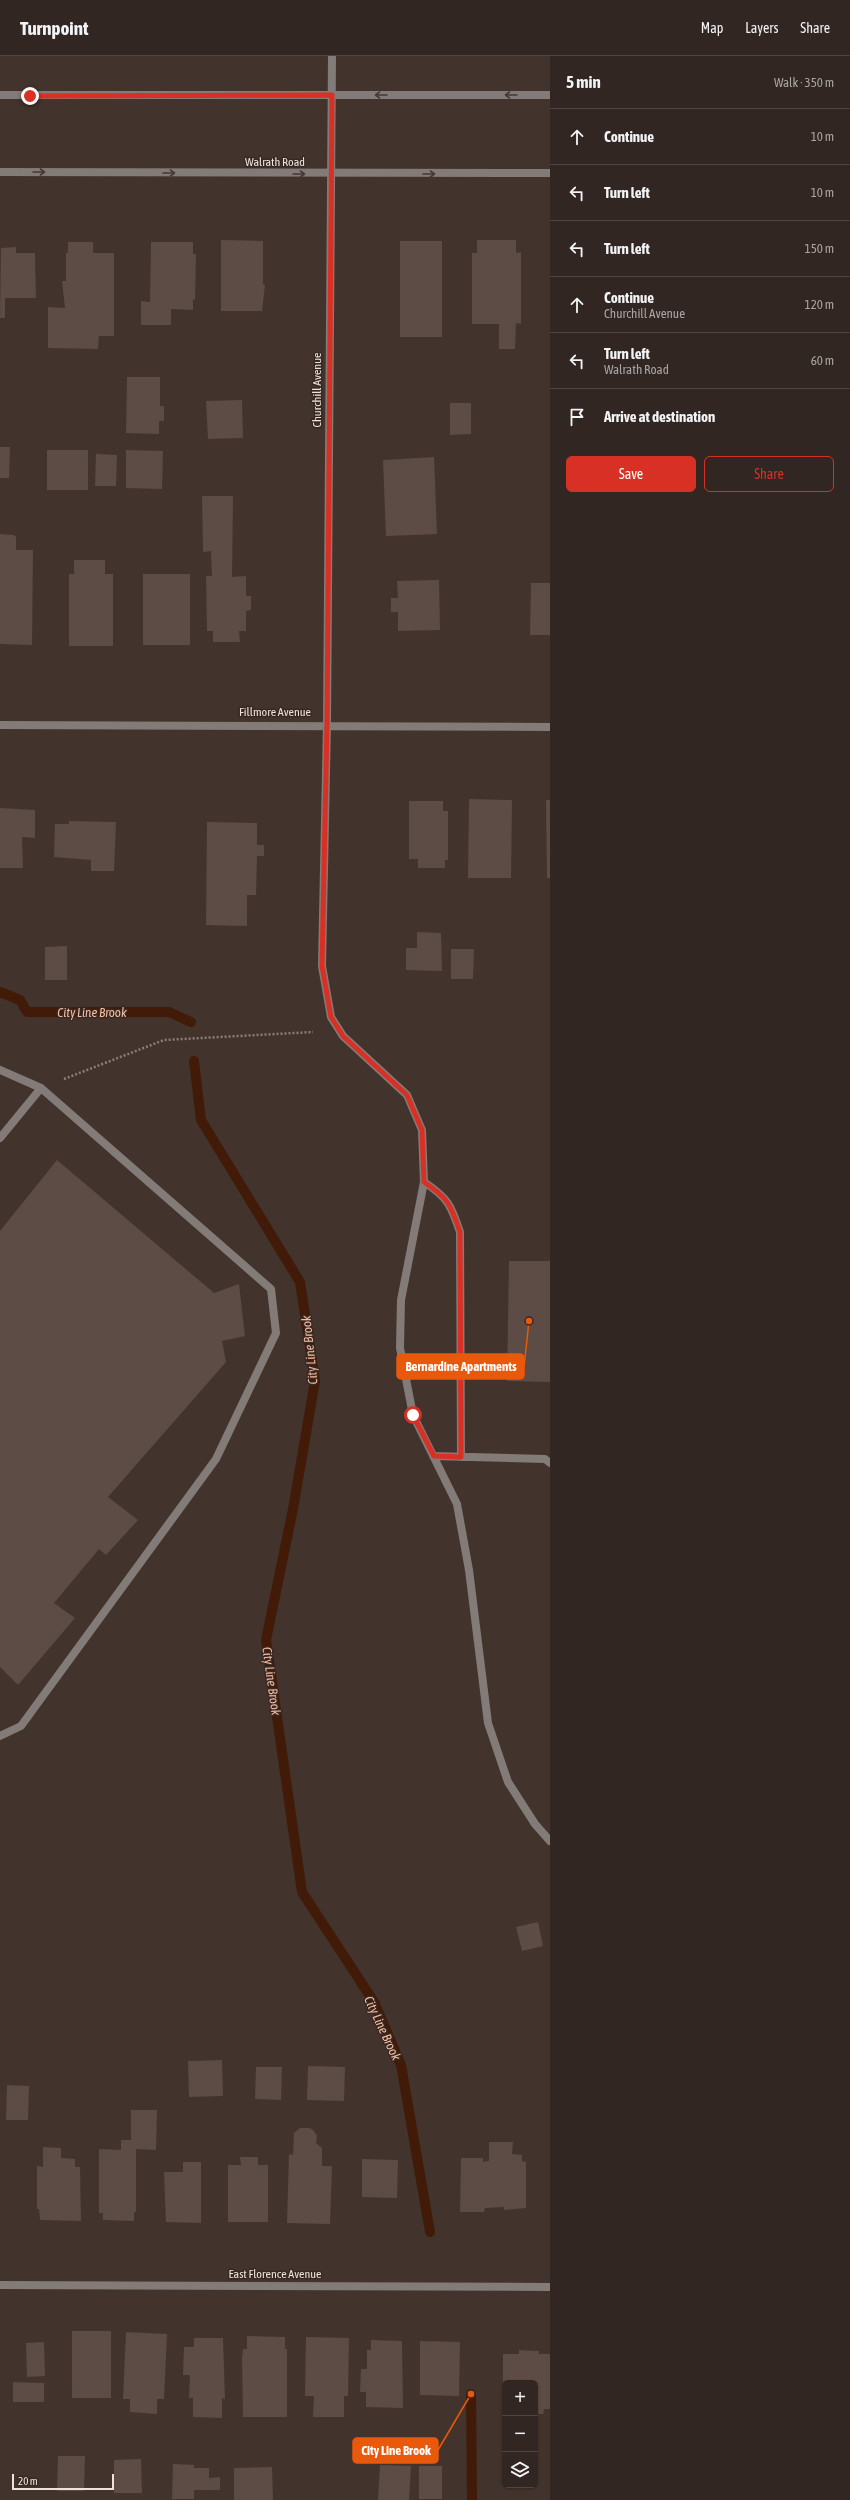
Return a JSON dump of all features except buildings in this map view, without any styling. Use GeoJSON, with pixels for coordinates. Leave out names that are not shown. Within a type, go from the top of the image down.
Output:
{"type":"FeatureCollection","features":[{"type":"Feature","properties":{"kind":"street","name":"Churchill Avenue"},"geometry":{"type":"LineString","coordinates":[[332,56],[327,724],[322,966],[331,1017],[343,1036],[407,1095],[422,1130],[424,1182],[401,1300],[400,1348],[413,1415],[457,1504],[469,1570],[488,1723],[508,1782],[535,1824],[550,1841]]}},
{"type":"Feature","properties":{"kind":"street"},"geometry":{"type":"LineString","coordinates":[[0,95],[550,95]]}},
{"type":"Feature","properties":{"kind":"street","name":"Walrath Road"},"geometry":{"type":"LineString","coordinates":[[0,172],[331,174],[550,173]]}},
{"type":"Feature","properties":{"kind":"street","name":"Fillmore Avenue"},"geometry":{"type":"LineString","coordinates":[[0,725],[327,724],[550,727]]}},
{"type":"Feature","properties":{"kind":"street"},"geometry":{"type":"LineString","coordinates":[[0,1070],[41,1088],[271,1289],[276,1333],[216,1458],[21,1726],[0,1736]]}},
{"type":"Feature","properties":{"kind":"street"},"geometry":{"type":"LineString","coordinates":[[0,1138],[41,1088]]}},
{"type":"Feature","properties":{"kind":"street"},"geometry":{"type":"LineString","coordinates":[[424,1182],[442,1195],[453,1211],[460,1232],[461,1457]]}},
{"type":"Feature","properties":{"kind":"street"},"geometry":{"type":"LineString","coordinates":[[434,1456],[545,1459],[550,1463]]}},
{"type":"Feature","properties":{"kind":"street","name":"East Florence Avenue"},"geometry":{"type":"LineString","coordinates":[[0,2285],[550,2287]]}},
{"type":"Feature","properties":{"kind":"path"},"geometry":{"type":"LineString","coordinates":[[41,1088],[164,1040],[340,1031]]}},
{"type":"Feature","properties":{"kind":"waterway","name":"City Line Brook"},"geometry":{"type":"LineString","coordinates":[[0,992],[20,1000],[27,1012],[169,1012],[191,1022]]}},
{"type":"Feature","properties":{"kind":"waterway","name":"City Line Brook"},"geometry":{"type":"LineString","coordinates":[[194,1061],[201,1120],[300,1282],[315,1381],[293,1509],[266,1640],[302,1892],[374,2002],[401,2065],[430,2232]]}},
{"type":"Feature","properties":{"kind":"waterway","name":"City Line Brook"},"geometry":{"type":"LineString","coordinates":[[471,2394],[472,2500]]}},
{"type":"Feature","properties":{"kind":"place","name":"Bernardine Apartments"},"geometry":{"type":"Point","coordinates":[529,1321]}},
{"type":"Feature","properties":{"kind":"place","name":"City Line Brook"},"geometry":{"type":"Point","coordinates":[471,2394]}},
{"type":"Feature","properties":{"kind":"route"},"geometry":{"type":"LineString","coordinates":[[30,96],[332,95],[327,724],[322,966],[331,1017],[343,1036],[407,1095],[422,1130],[424,1182],[442,1195],[453,1211],[460,1232],[461,1457],[434,1456],[413,1415]]}}]}
